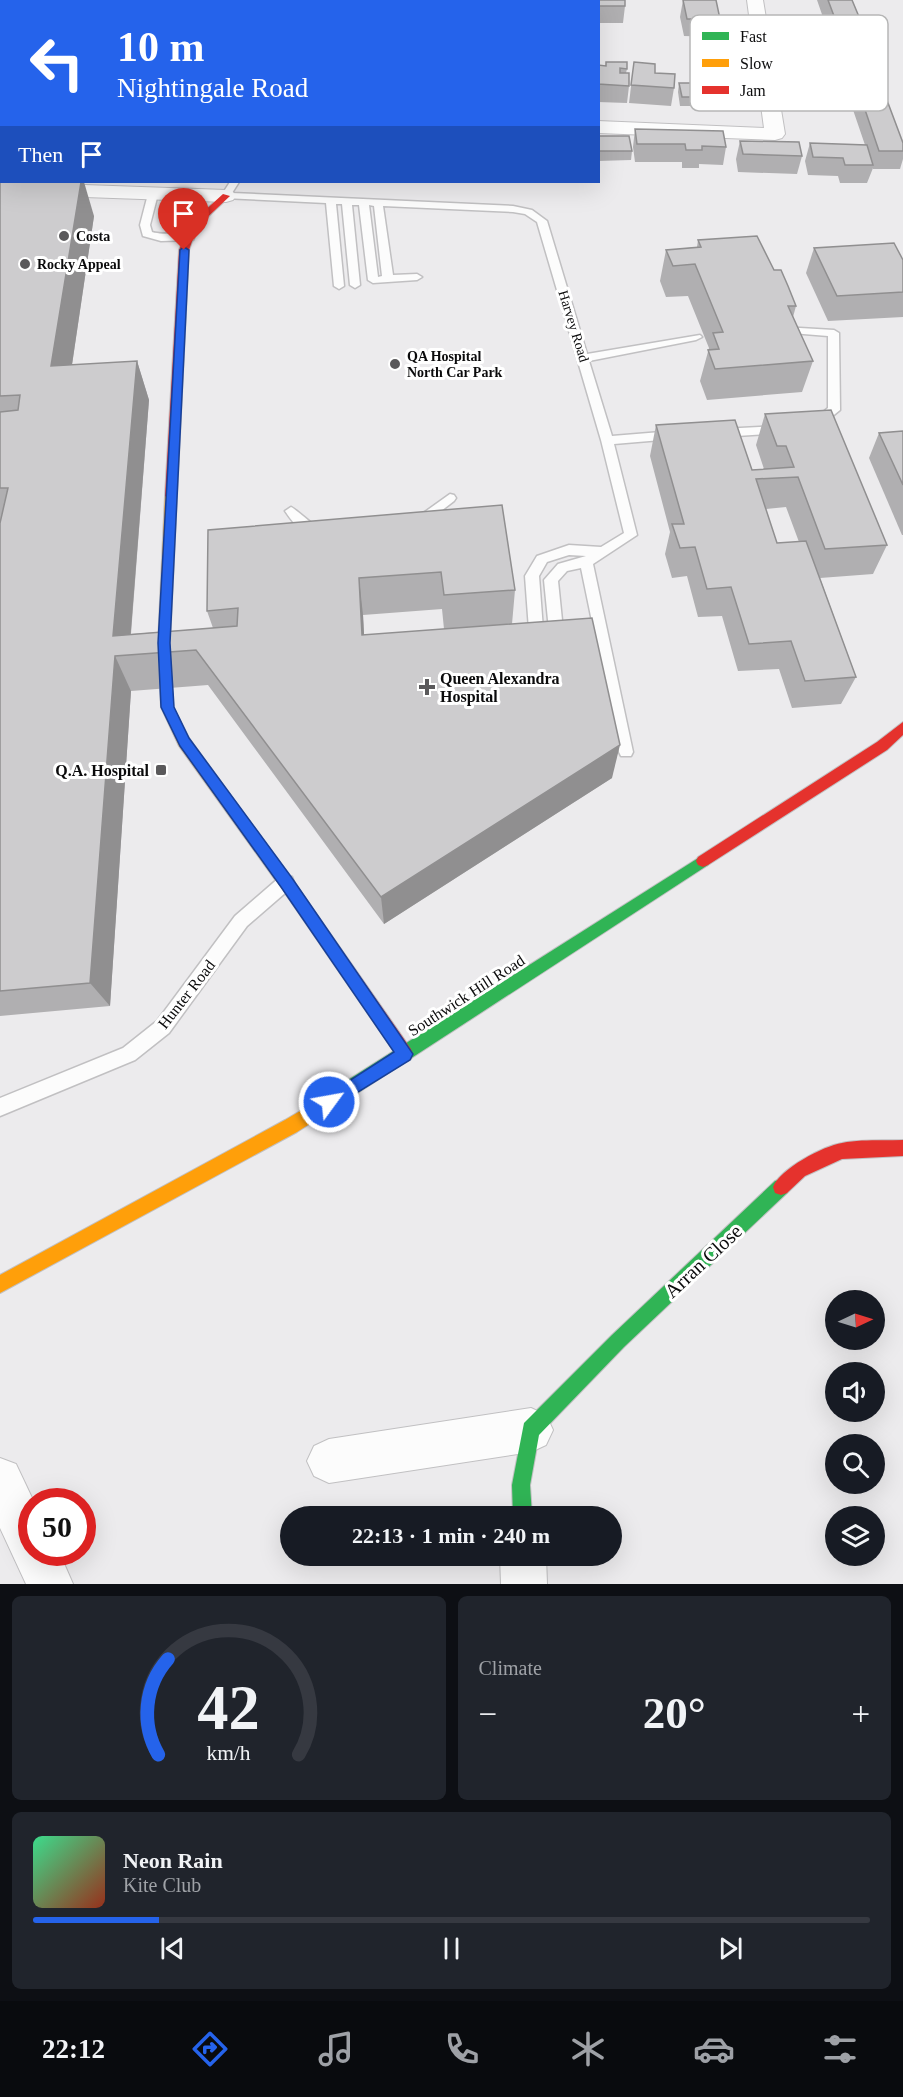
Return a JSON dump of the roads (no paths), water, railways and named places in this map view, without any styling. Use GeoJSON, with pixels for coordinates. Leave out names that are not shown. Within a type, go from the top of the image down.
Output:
{"type":"FeatureCollection","features":[{"type":"Feature","properties":{"kind":"street"},"geometry":{"type":"LineString","coordinates":[[755,0],[757,15]]}},
{"type":"Feature","properties":{"kind":"street"},"geometry":{"type":"LineString","coordinates":[[600,127],[776,134],[772,111]]}},
{"type":"Feature","properties":{"kind":"street"},"geometry":{"type":"LineString","coordinates":[[0,188],[153,194],[230,189]]}},
{"type":"Feature","properties":{"kind":"street"},"geometry":{"type":"LineString","coordinates":[[230,189],[193,226],[184,250],[164,643],[167,707],[184,742],[286,882],[405,1054]]}},
{"type":"Feature","properties":{"kind":"street","name":"Southwick Hill Road"},"geometry":{"type":"LineString","coordinates":[[0,1284],[291,1126],[882,746],[903,727]]}},
{"type":"Feature","properties":{"kind":"street","name":"Arran Close"},"geometry":{"type":"LineString","coordinates":[[531,1430],[618,1341],[799,1170],[841,1150],[903,1148]]}},
{"type":"Feature","properties":{"kind":"street"},"geometry":{"type":"LineString","coordinates":[[329,1461],[531,1430],[521,1485],[522,1506]]}},
{"type":"Feature","properties":{"kind":"street"},"geometry":{"type":"LineString","coordinates":[[0,1480],[18,1517]]}},
{"type":"Feature","properties":{"kind":"street"},"geometry":{"type":"LineString","coordinates":[[42,1566],[50,1584]]}},
{"type":"Feature","properties":{"kind":"street"},"geometry":{"type":"LineString","coordinates":[[523,1566],[524,1584]]}},
{"type":"Feature","properties":{"kind":"lane","name":"Harvey Road"},"geometry":{"type":"LineString","coordinates":[[230,189],[331,201],[513,209],[538,217],[542,221],[584,358],[631,535],[603,552]]}},
{"type":"Feature","properties":{"kind":"lane"},"geometry":{"type":"LineString","coordinates":[[153,194],[145,225],[147,234],[161,238],[189,238]]}},
{"type":"Feature","properties":{"kind":"lane"},"geometry":{"type":"LineString","coordinates":[[331,201],[339,286]]}},
{"type":"Feature","properties":{"kind":"lane"},"geometry":{"type":"LineString","coordinates":[[347,201],[355,285]]}},
{"type":"Feature","properties":{"kind":"lane"},"geometry":{"type":"LineString","coordinates":[[364,202],[373,280],[417,278]]}},
{"type":"Feature","properties":{"kind":"lane"},"geometry":{"type":"LineString","coordinates":[[378,202],[388,279]]}},
{"type":"Feature","properties":{"kind":"lane"},"geometry":{"type":"LineString","coordinates":[[783,330],[834,333],[834,410],[809,428]]}},
{"type":"Feature","properties":{"kind":"lane"},"geometry":{"type":"LineString","coordinates":[[584,358],[696,337]]}},
{"type":"Feature","properties":{"kind":"lane"},"geometry":{"type":"LineString","coordinates":[[709,433],[788,429]]}},
{"type":"Feature","properties":{"kind":"lane"},"geometry":{"type":"LineString","coordinates":[[607,440],[685,434]]}},
{"type":"Feature","properties":{"kind":"lane"},"geometry":{"type":"LineString","coordinates":[[406,530],[450,498]]}},
{"type":"Feature","properties":{"kind":"lane"},"geometry":{"type":"LineString","coordinates":[[291,511],[305,527],[332,542]]}},
{"type":"Feature","properties":{"kind":"lane"},"geometry":{"type":"LineString","coordinates":[[539,657],[534,626],[532,576],[542,559],[569,550],[603,552]]}},
{"type":"Feature","properties":{"kind":"lane"},"geometry":{"type":"LineString","coordinates":[[559,656],[551,580],[563,567],[586,562],[603,552]]}},
{"type":"Feature","properties":{"kind":"lane"},"geometry":{"type":"LineString","coordinates":[[586,562],[626,752]]}},
{"type":"Feature","properties":{"kind":"lane","name":"Hunter Road"},"geometry":{"type":"LineString","coordinates":[[0,1107],[129,1054],[138,1047],[163,1027],[241,921],[286,882]]}},
{"type":"Feature","properties":{"kind":"place","name":"Costa"},"geometry":{"type":"Point","coordinates":[64,236]}},
{"type":"Feature","properties":{"kind":"place","name":"Rocky Appeal"},"geometry":{"type":"Point","coordinates":[25,264]}},
{"type":"Feature","properties":{"kind":"place","name":"QA Hospital North Car Park"},"geometry":{"type":"Point","coordinates":[395,364]}},
{"type":"Feature","properties":{"kind":"place","name":"Queen Alexandra Hospital"},"geometry":{"type":"Point","coordinates":[427,687]}},
{"type":"Feature","properties":{"kind":"place","name":"Q.A. Hospital"},"geometry":{"type":"Point","coordinates":[161,770]}}]}
